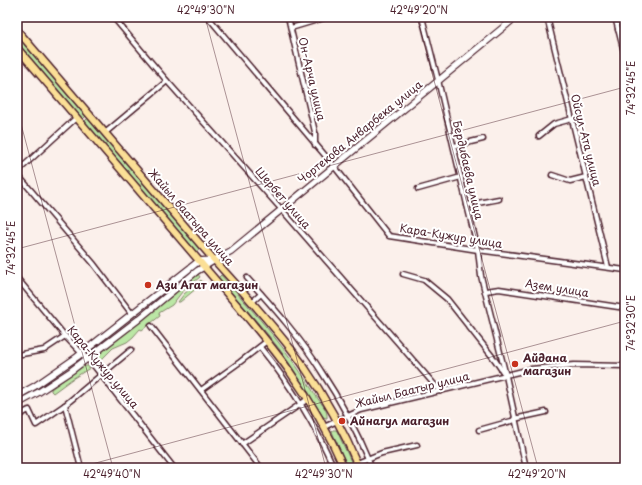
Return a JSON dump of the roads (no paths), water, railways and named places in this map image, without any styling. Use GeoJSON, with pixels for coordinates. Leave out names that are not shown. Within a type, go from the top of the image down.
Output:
{"type":"FeatureCollection","features":[{"type":"Feature","properties":{"kind":"main road","name":"Чортекова Анварбека улица"},"geometry":{"type":"LineString","coordinates":[[203,266],[231,252],[513,18]]}},
{"type":"Feature","properties":{"kind":"main road","name":"Жайыл баатыра улица"},"geometry":{"type":"LineString","coordinates":[[17,30],[277,332],[320,391],[358,466]]}},
{"type":"Feature","properties":{"kind":"main road","name":"Жайыл баатыра улица"},"geometry":{"type":"LineString","coordinates":[[17,48],[267,341],[308,399],[332,441],[344,468]]}},
{"type":"Feature","properties":{"kind":"main road"},"geometry":{"type":"LineString","coordinates":[[17,396],[48,378],[82,354],[199,261],[215,260]]}},
{"type":"Feature","properties":{"kind":"main road"},"geometry":{"type":"LineString","coordinates":[[17,404],[39,392],[87,359],[203,266]]}},
{"type":"Feature","properties":{"kind":"street","name":"Шербет улица"},"geometry":{"type":"LineString","coordinates":[[113,17],[167,81],[440,391]]}},
{"type":"Feature","properties":{"kind":"street","name":"Кара-Кужур улица"},"geometry":{"type":"LineString","coordinates":[[208,17],[334,166],[389,236],[625,270]]}},
{"type":"Feature","properties":{"kind":"street","name":"Он-Арча улица"},"geometry":{"type":"LineString","coordinates":[[288,17],[315,132],[315,145]]}},
{"type":"Feature","properties":{"kind":"street","name":"Бердибаева улица"},"geometry":{"type":"LineString","coordinates":[[422,17],[468,205],[482,276],[526,468]]}},
{"type":"Feature","properties":{"kind":"street","name":"Ойсул-Ата улица"},"geometry":{"type":"LineString","coordinates":[[547,17],[608,267]]}},
{"type":"Feature","properties":{"kind":"street"},"geometry":{"type":"LineString","coordinates":[[615,17],[625,56]]}},
{"type":"Feature","properties":{"kind":"street"},"geometry":{"type":"LineString","coordinates":[[291,28],[324,18]]}},
{"type":"Feature","properties":{"kind":"street"},"geometry":{"type":"LineString","coordinates":[[618,30],[625,28]]}},
{"type":"Feature","properties":{"kind":"street"},"geometry":{"type":"LineString","coordinates":[[105,133],[167,81]]}},
{"type":"Feature","properties":{"kind":"street"},"geometry":{"type":"LineString","coordinates":[[76,118],[17,173],[93,263],[132,314]]}},
{"type":"Feature","properties":{"kind":"street"},"geometry":{"type":"LineString","coordinates":[[539,136],[554,124],[572,119]]}},
{"type":"Feature","properties":{"kind":"street"},"geometry":{"type":"LineString","coordinates":[[454,146],[483,139]]}},
{"type":"Feature","properties":{"kind":"street"},"geometry":{"type":"LineString","coordinates":[[552,175],[570,181],[586,177]]}},
{"type":"Feature","properties":{"kind":"street"},"geometry":{"type":"LineString","coordinates":[[418,189],[461,177]]}},
{"type":"Feature","properties":{"kind":"street"},"geometry":{"type":"LineString","coordinates":[[468,205],[499,199]]}},
{"type":"Feature","properties":{"kind":"street"},"geometry":{"type":"LineString","coordinates":[[403,274],[424,280],[447,299],[506,376]]}},
{"type":"Feature","properties":{"kind":"street","name":"Кара-Кужур улица"},"geometry":{"type":"LineString","coordinates":[[17,278],[65,336],[101,375],[174,468]]}},
{"type":"Feature","properties":{"kind":"street"},"geometry":{"type":"LineString","coordinates":[[247,278],[289,327],[329,383],[348,416],[372,468]]}},
{"type":"Feature","properties":{"kind":"street","name":"Азем улица"},"geometry":{"type":"LineString","coordinates":[[486,291],[499,289],[625,308]]}},
{"type":"Feature","properties":{"kind":"street"},"geometry":{"type":"LineString","coordinates":[[252,302],[262,294]]}},
{"type":"Feature","properties":{"kind":"street"},"geometry":{"type":"LineString","coordinates":[[151,326],[261,468]]}},
{"type":"Feature","properties":{"kind":"street"},"geometry":{"type":"LineString","coordinates":[[22,354],[44,350],[65,336]]}},
{"type":"Feature","properties":{"kind":"street"},"geometry":{"type":"LineString","coordinates":[[200,390],[267,341]]}},
{"type":"Feature","properties":{"kind":"street"},"geometry":{"type":"LineString","coordinates":[[260,347],[280,373],[300,404],[320,437],[334,468]]}},
{"type":"Feature","properties":{"kind":"street"},"geometry":{"type":"LineString","coordinates":[[17,416],[29,410],[36,425],[65,405],[130,350]]}},
{"type":"Feature","properties":{"kind":"street","name":"Жайыл Баатыр улица"},"geometry":{"type":"LineString","coordinates":[[324,427],[361,410],[531,369],[574,365],[625,367]]}},
{"type":"Feature","properties":{"kind":"street"},"geometry":{"type":"LineString","coordinates":[[242,444],[308,399]]}},
{"type":"Feature","properties":{"kind":"street"},"geometry":{"type":"LineString","coordinates":[[65,405],[81,468]]}},
{"type":"Feature","properties":{"kind":"street"},"geometry":{"type":"LineString","coordinates":[[479,430],[546,412]]}},
{"type":"Feature","properties":{"kind":"street"},"geometry":{"type":"LineString","coordinates":[[358,466],[368,458],[417,444]]}},
{"type":"Feature","properties":{"kind":"place","name":"Ази Агат магазин"},"geometry":{"type":"Point","coordinates":[148,285]}},
{"type":"Feature","properties":{"kind":"place","name":"Айдана магазин"},"geometry":{"type":"Point","coordinates":[515,364]}},
{"type":"Feature","properties":{"kind":"place","name":"Айнагул магазин"},"geometry":{"type":"Point","coordinates":[342,421]}}]}
